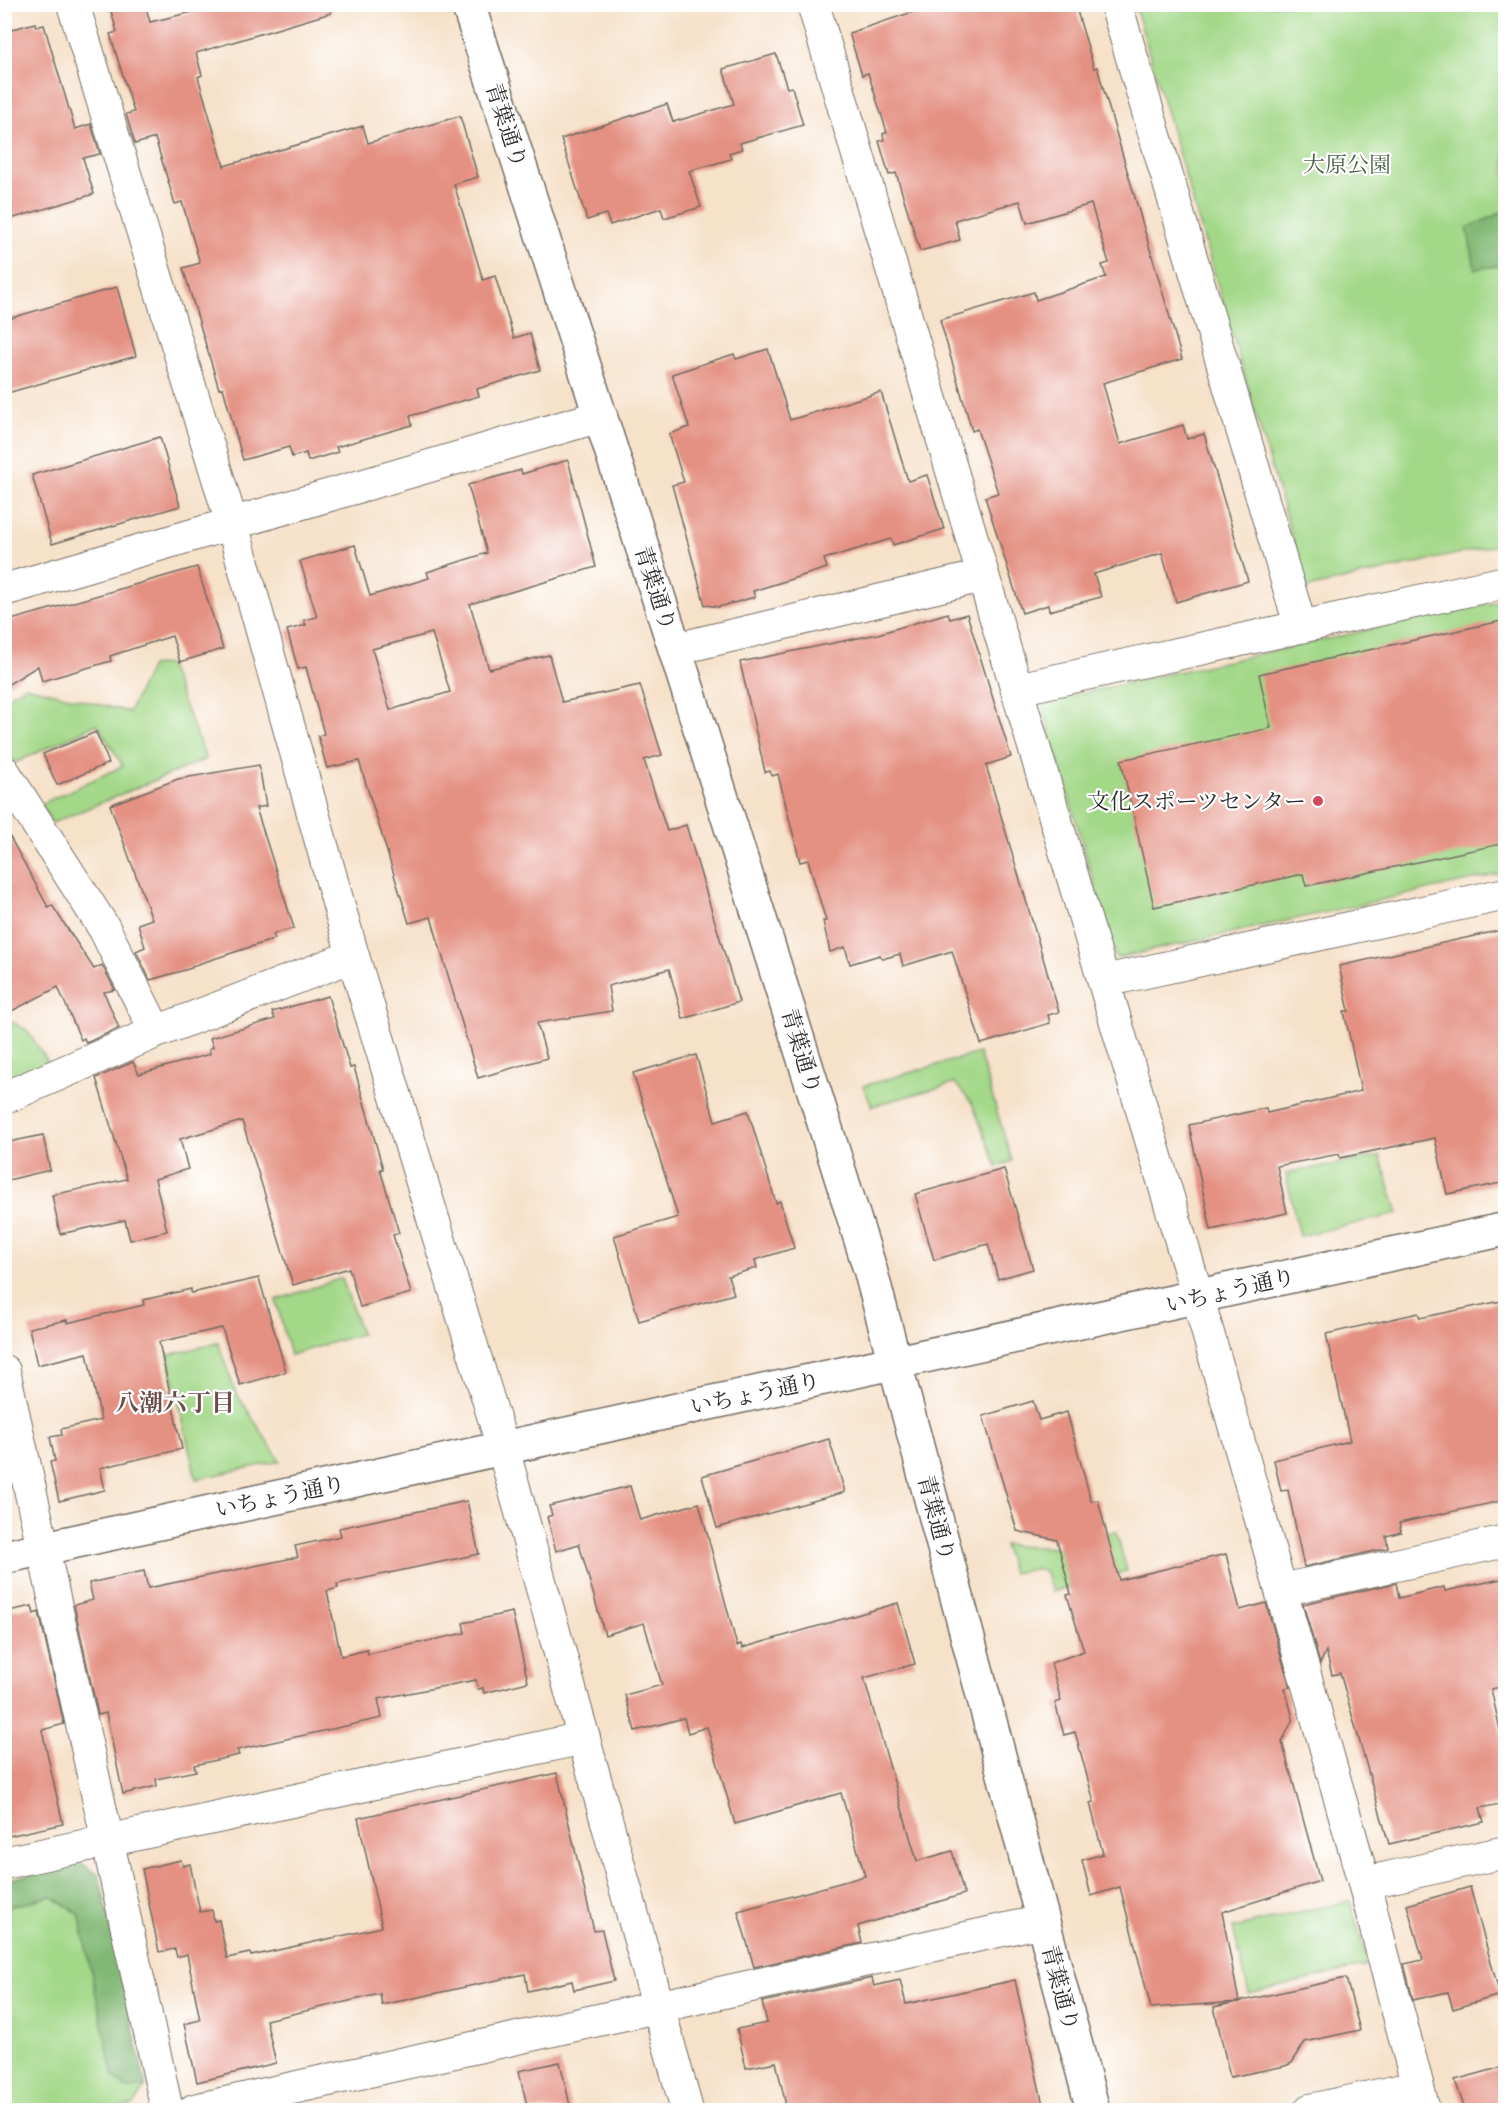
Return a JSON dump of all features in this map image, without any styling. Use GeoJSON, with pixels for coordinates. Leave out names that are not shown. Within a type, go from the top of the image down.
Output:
{"type":"FeatureCollection","features":[{"type":"Feature","properties":{"kind":"street"},"geometry":{"type":"LineString","coordinates":[[73,4],[231,524],[353,956],[503,1448],[687,2110]]}},
{"type":"Feature","properties":{"kind":"street","name":"青葉通り"},"geometry":{"type":"LineString","coordinates":[[468,4],[601,416],[870,1269],[1093,2110]]}},
{"type":"Feature","properties":{"kind":"street"},"geometry":{"type":"LineString","coordinates":[[813,4],[1198,1298],[1364,1883],[1420,2099],[1310,2110]]}},
{"type":"Feature","properties":{"kind":"street"},"geometry":{"type":"LineString","coordinates":[[1116,4],[1300,625]]}},
{"type":"Feature","properties":{"kind":"street"},"geometry":{"type":"LineString","coordinates":[[4,590],[601,416]]}},
{"type":"Feature","properties":{"kind":"street"},"geometry":{"type":"LineString","coordinates":[[675,649],[983,576]]}},
{"type":"Feature","properties":{"kind":"street"},"geometry":{"type":"LineString","coordinates":[[1017,690],[1300,625],[1506,582]]}},
{"type":"Feature","properties":{"kind":"street"},"geometry":{"type":"LineString","coordinates":[[4,772],[104,928],[156,1032]]}},
{"type":"Feature","properties":{"kind":"street"},"geometry":{"type":"LineString","coordinates":[[1104,981],[1506,894]]}},
{"type":"Feature","properties":{"kind":"street"},"geometry":{"type":"LineString","coordinates":[[4,1098],[156,1032],[353,956]]}},
{"type":"Feature","properties":{"kind":"street","name":"いちょう通り"},"geometry":{"type":"LineString","coordinates":[[4,1557],[1506,1229]]}},
{"type":"Feature","properties":{"kind":"street"},"geometry":{"type":"LineString","coordinates":[[4,1371],[167,2110]]}},
{"type":"Feature","properties":{"kind":"street"},"geometry":{"type":"LineString","coordinates":[[1281,1590],[1506,1541]]}},
{"type":"Feature","properties":{"kind":"street"},"geometry":{"type":"LineString","coordinates":[[4,1863],[584,1738]]}},
{"type":"Feature","properties":{"kind":"street"},"geometry":{"type":"LineString","coordinates":[[1364,1883],[1506,1852]]}},
{"type":"Feature","properties":{"kind":"street"},"geometry":{"type":"LineString","coordinates":[[194,2110],[1043,1921]]}},
{"type":"Feature","properties":{"kind":"green space","name":"大原公園"},"geometry":{"type":"Polygon","coordinates":[[[1135,5],[1505,5],[1505,543],[1307,588],[1135,5]]]}},
{"type":"Feature","properties":{"kind":"green space"},"geometry":{"type":"Polygon","coordinates":[[[1505,211],[1505,265],[1475,269],[1467,228],[1505,211]]]}},
{"type":"Feature","properties":{"kind":"green space","name":"文化スポーツセンター"},"geometry":{"type":"Polygon","coordinates":[[[1505,600],[1505,873],[1116,958],[1041,702],[1505,600]]]}},
{"type":"Feature","properties":{"kind":"green space"},"geometry":{"type":"Polygon","coordinates":[[[168,664],[206,759],[52,823],[41,804],[123,766],[97,724],[15,763],[5,746],[5,698],[26,686],[129,712],[151,666],[168,664]]]}},
{"type":"Feature","properties":{"kind":"green space"},"geometry":{"type":"Polygon","coordinates":[[[4,1018],[27,1030],[50,1065],[4,1084],[4,1018]]]}},
{"type":"Feature","properties":{"kind":"green space"},"geometry":{"type":"Polygon","coordinates":[[[979,1053],[1012,1161],[997,1167],[972,1103],[955,1083],[872,1106],[863,1086],[979,1053]]]}},
{"type":"Feature","properties":{"kind":"green space"},"geometry":{"type":"Polygon","coordinates":[[[1380,1156],[1398,1214],[1299,1236],[1286,1173],[1380,1156]]]}},
{"type":"Feature","properties":{"kind":"green space"},"geometry":{"type":"Polygon","coordinates":[[[342,1278],[361,1334],[290,1355],[276,1300],[342,1278]]]}},
{"type":"Feature","properties":{"kind":"green space"},"geometry":{"type":"Polygon","coordinates":[[[218,1343],[235,1391],[280,1461],[196,1479],[168,1355],[218,1343]]]}},
{"type":"Feature","properties":{"kind":"green space"},"geometry":{"type":"Polygon","coordinates":[[[1116,1531],[1127,1571],[1052,1592],[1046,1572],[1036,1569],[1012,1573],[1004,1545],[1058,1548],[1116,1531]]]}},
{"type":"Feature","properties":{"kind":"green space"},"geometry":{"type":"Polygon","coordinates":[[[81,1863],[99,1875],[146,2087],[134,2105],[111,2110],[5,2110],[4,1880],[81,1863]]]}},
{"type":"Feature","properties":{"kind":"green space"},"geometry":{"type":"Polygon","coordinates":[[[81,1863],[99,1875],[146,2087],[125,2088],[113,2075],[79,1914],[51,1896],[5,1908],[5,1880],[81,1863]]]}},
{"type":"Feature","properties":{"kind":"green space"},"geometry":{"type":"Polygon","coordinates":[[[1350,1901],[1368,1965],[1249,1994],[1233,1928],[1350,1901]]]}},
{"type":"Feature","properties":{"kind":"building"},"geometry":{"type":"Polygon","coordinates":[[[109,4],[145,4],[150,22],[226,4],[330,4],[331,13],[196,53],[202,75],[198,77],[224,166],[363,126],[368,143],[460,116],[478,177],[454,184],[483,280],[495,276],[514,338],[530,333],[540,370],[477,389],[479,396],[410,416],[412,425],[336,447],[338,452],[308,461],[306,453],[292,457],[289,447],[243,460],[223,388],[219,389],[183,268],[200,263],[182,202],[175,204],[155,138],[135,144],[126,114],[134,112],[110,34],[117,32],[109,4]]]}},
{"type":"Feature","properties":{"kind":"building"},"geometry":{"type":"Polygon","coordinates":[[[937,4],[1075,4],[1094,68],[1097,67],[1182,359],[1103,383],[1120,444],[1183,425],[1187,439],[1204,434],[1248,581],[1176,602],[1162,553],[1094,574],[1101,597],[1049,611],[1048,605],[1022,613],[985,497],[998,493],[977,429],[972,431],[940,320],[1034,292],[1036,300],[1106,277],[1102,265],[1109,263],[1091,204],[1027,223],[1020,201],[955,220],[960,240],[920,251],[896,173],[889,175],[879,141],[884,140],[883,134],[887,132],[868,73],[862,75],[849,33],[937,4]]]}},
{"type":"Feature","properties":{"kind":"building"},"geometry":{"type":"Polygon","coordinates":[[[35,23],[36,27],[44,25],[75,129],[91,124],[100,154],[83,158],[94,194],[4,221],[4,38],[13,29],[35,23]]]}},
{"type":"Feature","properties":{"kind":"building"},"geometry":{"type":"Polygon","coordinates":[[[776,54],[787,88],[792,87],[803,125],[740,143],[742,149],[729,153],[731,159],[689,171],[701,207],[664,218],[661,208],[610,225],[606,214],[587,220],[561,139],[667,104],[673,122],[734,104],[723,69],[776,54]]]}},
{"type":"Feature","properties":{"kind":"building"},"geometry":{"type":"Polygon","coordinates":[[[117,287],[136,356],[4,394],[4,320],[117,287]]]}},
{"type":"Feature","properties":{"kind":"building"},"geometry":{"type":"Polygon","coordinates":[[[768,349],[790,420],[881,392],[908,481],[927,475],[944,529],[893,545],[891,539],[824,559],[827,568],[753,591],[755,597],[719,607],[705,605],[672,485],[684,482],[669,434],[689,427],[672,374],[734,354],[736,359],[768,349]]]}},
{"type":"Feature","properties":{"kind":"building"},"geometry":{"type":"Polygon","coordinates":[[[160,437],[180,506],[52,544],[32,475],[160,437]]]}},
{"type":"Feature","properties":{"kind":"building"},"geometry":{"type":"Polygon","coordinates":[[[568,460],[596,567],[470,604],[489,669],[549,655],[562,702],[640,685],[662,755],[644,760],[667,831],[686,825],[739,1002],[683,1019],[669,969],[608,986],[612,1011],[537,1023],[547,1058],[478,1078],[431,917],[409,923],[359,761],[327,768],[318,736],[324,734],[306,667],[298,669],[287,630],[306,625],[304,620],[317,617],[300,561],[355,545],[370,596],[429,578],[427,572],[487,553],[468,485],[521,470],[522,474],[568,460]],[[432,633],[372,649],[390,710],[450,692],[432,633]]]}},
{"type":"Feature","properties":{"kind":"building"},"geometry":{"type":"Polygon","coordinates":[[[197,567],[223,649],[180,662],[172,636],[110,656],[111,661],[42,681],[38,666],[4,687],[4,622],[197,567]]]}},
{"type":"Feature","properties":{"kind":"building"},"geometry":{"type":"Polygon","coordinates":[[[948,613],[950,619],[967,614],[1011,757],[986,765],[1059,1012],[1048,1015],[1050,1023],[981,1044],[952,951],[903,966],[900,954],[882,959],[880,955],[850,964],[845,947],[830,952],[823,921],[826,921],[808,860],[800,862],[778,774],[772,776],[770,771],[765,772],[740,662],[878,634],[948,613]]]}},
{"type":"Feature","properties":{"kind":"building","name":"文化スポーツセンター"},"geometry":{"type":"Polygon","coordinates":[[[1506,620],[1506,843],[1306,886],[1303,874],[1154,907],[1121,760],[1271,728],[1259,674],[1506,620]]]}},
{"type":"Feature","properties":{"kind":"building"},"geometry":{"type":"Polygon","coordinates":[[[96,732],[109,763],[57,785],[43,754],[96,732]]]}},
{"type":"Feature","properties":{"kind":"building"},"geometry":{"type":"Polygon","coordinates":[[[259,765],[266,806],[256,808],[294,928],[273,934],[275,939],[150,980],[136,951],[145,947],[138,924],[152,919],[110,805],[178,779],[259,765]]]}},
{"type":"Feature","properties":{"kind":"building"},"geometry":{"type":"Polygon","coordinates":[[[4,826],[48,907],[52,905],[94,969],[102,965],[115,990],[104,992],[119,1028],[86,1043],[84,1038],[81,1040],[58,987],[4,1015],[4,826]]]}},
{"type":"Feature","properties":{"kind":"building"},"geometry":{"type":"Polygon","coordinates":[[[1506,929],[1506,1182],[1447,1194],[1435,1138],[1340,1158],[1339,1154],[1277,1166],[1287,1213],[1211,1230],[1189,1125],[1266,1108],[1267,1113],[1361,1091],[1344,1011],[1349,1011],[1339,966],[1506,929]]]}},
{"type":"Feature","properties":{"kind":"building"},"geometry":{"type":"Polygon","coordinates":[[[328,996],[350,1068],[354,1067],[383,1169],[380,1169],[399,1233],[393,1235],[411,1293],[360,1307],[349,1268],[293,1285],[242,1121],[180,1139],[188,1169],[155,1179],[167,1231],[130,1240],[125,1220],[60,1234],[52,1195],[127,1179],[96,1078],[133,1062],[139,1074],[210,1054],[209,1049],[213,1047],[210,1038],[275,1019],[272,1012],[328,996]]]}},
{"type":"Feature","properties":{"kind":"building"},"geometry":{"type":"Polygon","coordinates":[[[696,1055],[715,1121],[748,1111],[776,1203],[780,1201],[794,1248],[755,1260],[757,1268],[728,1276],[734,1294],[639,1321],[614,1236],[678,1217],[633,1073],[696,1055]]]}},
{"type":"Feature","properties":{"kind":"building"},"geometry":{"type":"Polygon","coordinates":[[[43,1135],[50,1170],[4,1181],[4,1143],[43,1135]]]}},
{"type":"Feature","properties":{"kind":"building"},"geometry":{"type":"Polygon","coordinates":[[[1004,1169],[1033,1269],[998,1279],[988,1244],[934,1260],[915,1194],[1004,1169]]]}},
{"type":"Feature","properties":{"kind":"building"},"geometry":{"type":"Polygon","coordinates":[[[259,1278],[286,1372],[240,1385],[222,1328],[159,1342],[182,1449],[100,1468],[105,1490],[59,1501],[50,1462],[55,1461],[50,1437],[62,1435],[61,1429],[101,1420],[87,1353],[37,1365],[29,1328],[67,1320],[67,1323],[144,1305],[143,1300],[191,1289],[191,1293],[259,1278]]]}},
{"type":"Feature","properties":{"kind":"building"},"geometry":{"type":"Polygon","coordinates":[[[1506,1300],[1506,1500],[1399,1523],[1401,1532],[1386,1536],[1388,1548],[1304,1567],[1288,1490],[1281,1491],[1274,1460],[1350,1441],[1326,1334],[1418,1313],[1420,1318],[1506,1300]]]}},
{"type":"Feature","properties":{"kind":"building"},"geometry":{"type":"Polygon","coordinates":[[[1033,1401],[1039,1420],[1067,1412],[1091,1501],[1098,1500],[1119,1580],[1226,1554],[1240,1610],[1266,1603],[1290,1687],[1285,1688],[1293,1719],[1282,1742],[1320,1881],[1222,1912],[1239,2002],[1151,2008],[1120,1887],[1091,1896],[1082,1860],[1103,1854],[1090,1803],[1094,1802],[1075,1732],[1064,1735],[1055,1703],[1061,1701],[1051,1663],[1084,1651],[1067,1595],[1071,1594],[1057,1540],[1017,1531],[983,1416],[1033,1401]]]}},
{"type":"Feature","properties":{"kind":"building"},"geometry":{"type":"Polygon","coordinates":[[[829,1439],[845,1492],[717,1528],[702,1476],[829,1439]]]}},
{"type":"Feature","properties":{"kind":"building"},"geometry":{"type":"Polygon","coordinates":[[[630,1486],[640,1520],[699,1503],[737,1646],[741,1644],[742,1648],[898,1603],[915,1664],[864,1678],[917,1861],[952,1851],[964,1894],[858,1926],[862,1943],[754,1967],[738,1911],[865,1876],[841,1793],[735,1824],[707,1727],[688,1733],[684,1718],[635,1731],[625,1695],[662,1685],[644,1623],[605,1635],[579,1544],[556,1551],[547,1517],[552,1515],[549,1506],[630,1486]]]}},
{"type":"Feature","properties":{"kind":"building"},"geometry":{"type":"Polygon","coordinates":[[[467,1501],[479,1554],[337,1584],[338,1588],[327,1591],[341,1656],[367,1650],[368,1654],[465,1633],[463,1623],[512,1612],[528,1682],[484,1693],[483,1688],[478,1689],[476,1680],[378,1699],[382,1718],[237,1750],[239,1755],[194,1765],[196,1771],[156,1779],[157,1786],[123,1794],[106,1713],[98,1715],[74,1605],[93,1600],[89,1583],[144,1571],[148,1588],[298,1557],[295,1546],[341,1536],[339,1528],[467,1501]]]}},
{"type":"Feature","properties":{"kind":"building"},"geometry":{"type":"Polygon","coordinates":[[[1506,1578],[1506,1686],[1491,1689],[1506,1756],[1506,1803],[1480,1808],[1484,1822],[1389,1844],[1340,1673],[1332,1675],[1326,1651],[1320,1664],[1303,1604],[1396,1583],[1399,1598],[1444,1587],[1445,1591],[1506,1578]]]}},
{"type":"Feature","properties":{"kind":"building"},"geometry":{"type":"Polygon","coordinates":[[[32,1606],[34,1614],[39,1612],[64,1724],[42,1730],[63,1824],[4,1837],[4,1612],[32,1606]]]}},
{"type":"Feature","properties":{"kind":"building"},"geometry":{"type":"Polygon","coordinates":[[[557,1773],[594,1931],[602,1930],[614,1981],[574,1990],[572,1981],[528,1991],[525,1974],[382,2005],[380,1994],[266,2020],[276,2063],[197,2082],[184,2024],[200,2020],[187,1954],[177,1957],[175,1949],[159,1952],[142,1869],[181,1860],[183,1866],[190,1864],[200,1912],[212,1910],[214,1921],[219,1920],[227,1958],[250,1953],[251,1956],[382,1927],[358,1818],[557,1773]]]}},
{"type":"Feature","properties":{"kind":"building"},"geometry":{"type":"Polygon","coordinates":[[[1470,1887],[1500,1995],[1453,2009],[1448,1992],[1413,2000],[1404,1964],[1423,1960],[1407,1905],[1470,1887]]]}},
{"type":"Feature","properties":{"kind":"building"},"geometry":{"type":"Polygon","coordinates":[[[872,1978],[874,1986],[900,1980],[906,2004],[1015,1980],[1043,2105],[1017,2110],[787,2110],[776,2062],[746,2068],[737,2029],[767,2023],[762,2002],[872,1978]]]}},
{"type":"Feature","properties":{"kind":"building"},"geometry":{"type":"Polygon","coordinates":[[[1346,1978],[1360,2030],[1305,2042],[1292,2063],[1285,2066],[1230,2077],[1214,2007],[1346,1978]]]}},
{"type":"Feature","properties":{"kind":"building"},"geometry":{"type":"Polygon","coordinates":[[[560,2062],[571,2110],[528,2110],[519,2071],[560,2062]]]}},
{"type":"Feature","properties":{"kind":"building"},"geometry":{"type":"Polygon","coordinates":[[[1506,2066],[1506,2110],[1465,2110],[1455,2080],[1506,2066]]]}},
{"type":"Feature","properties":{"kind":"place","name":"文化スポーツセンター"},"geometry":{"type":"Point","coordinates":[1318,801]}},
{"type":"Feature","properties":{"kind":"district","name":"八潮六丁目"},"geometry":{"type":"Point","coordinates":[175,1403]}}]}
